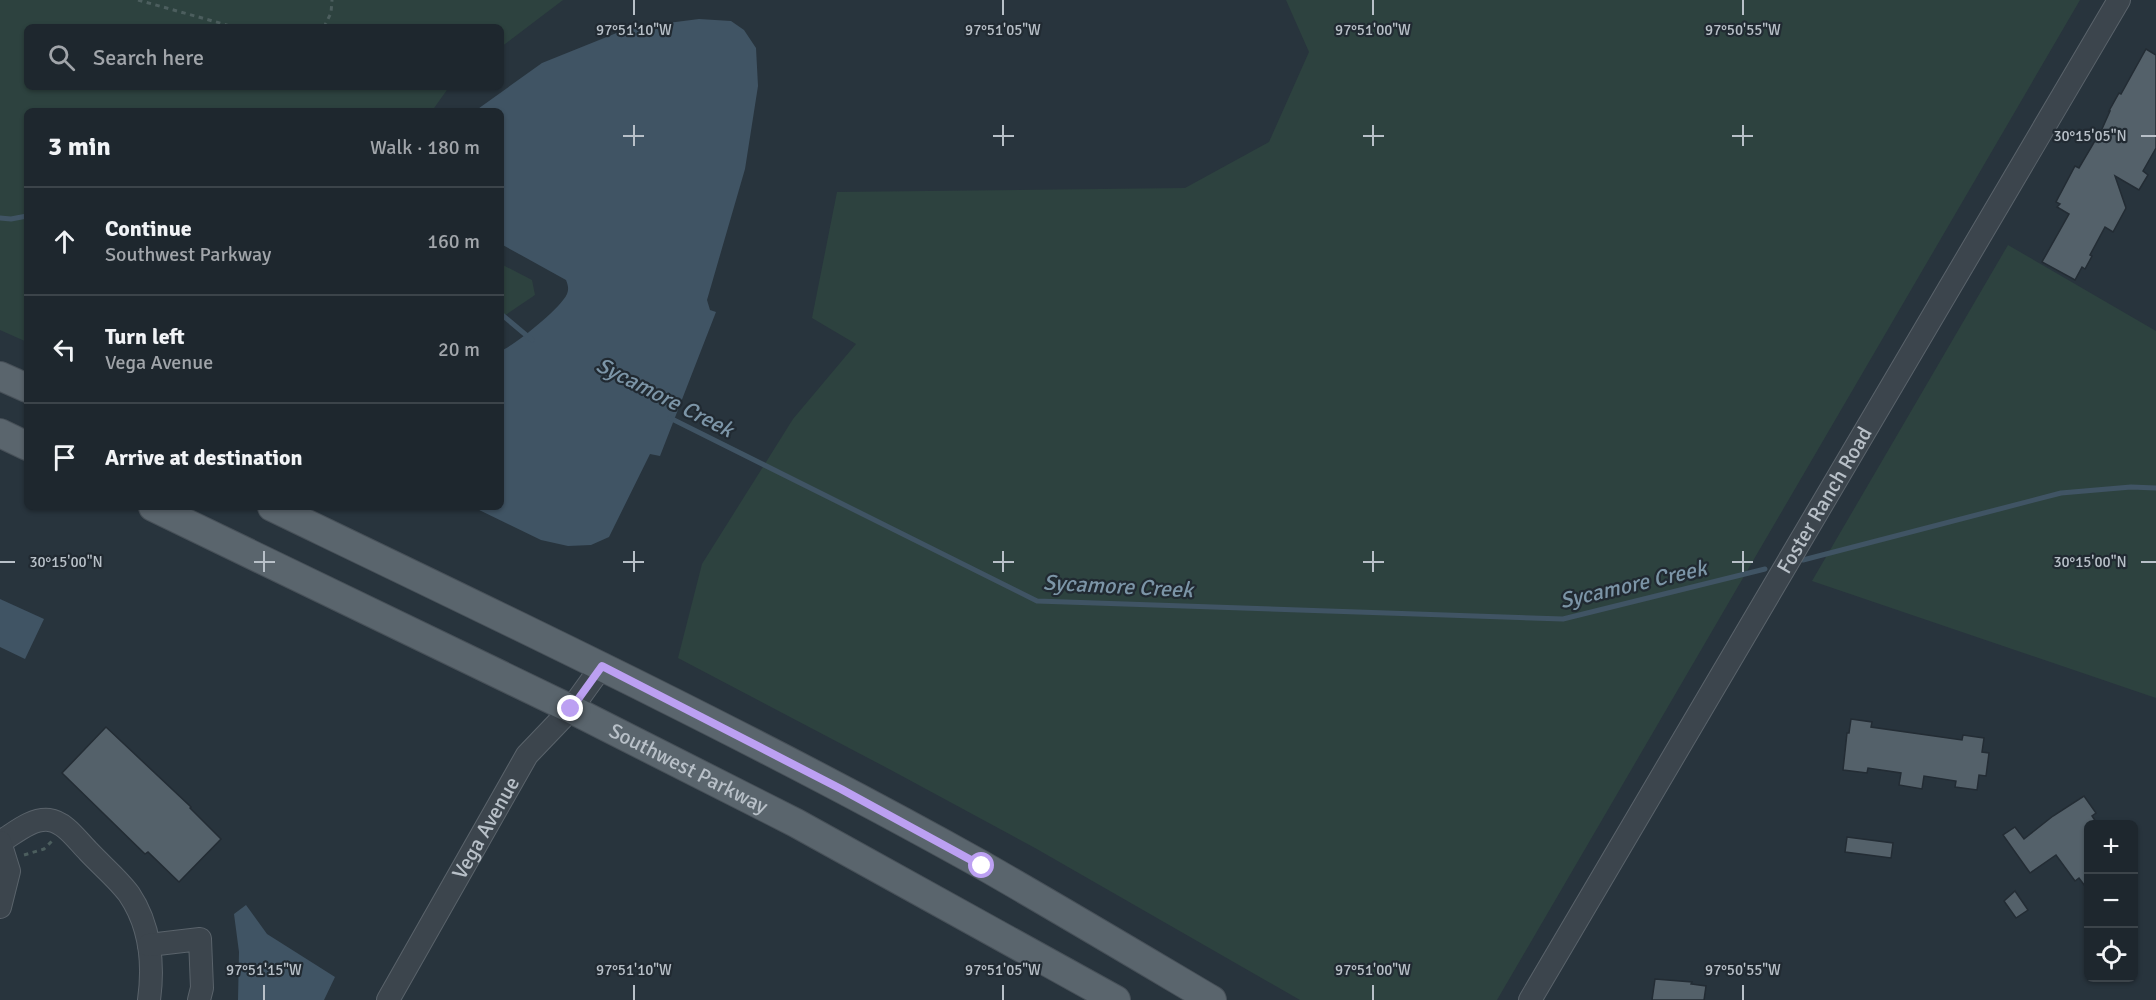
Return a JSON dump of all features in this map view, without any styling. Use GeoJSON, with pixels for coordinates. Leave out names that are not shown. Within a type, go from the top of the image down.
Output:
{"type":"FeatureCollection","features":[{"type":"Feature","properties":{"kind":"main road"},"geometry":{"type":"LineString","coordinates":[[0,376],[24,387]]}},
{"type":"Feature","properties":{"kind":"main road"},"geometry":{"type":"LineString","coordinates":[[0,434],[24,445]]}},
{"type":"Feature","properties":{"kind":"main road","name":"Southwest Parkway"},"geometry":{"type":"LineString","coordinates":[[159,510],[571,709],[796,823],[1116,1000]]}},
{"type":"Feature","properties":{"kind":"main road"},"geometry":{"type":"LineString","coordinates":[[278,510],[602,666],[841,789],[982,866],[1212,1000]]}},
{"type":"Feature","properties":{"kind":"street","name":"Foster Ranch Road"},"geometry":{"type":"LineString","coordinates":[[1530,1000],[2119,0]]}},
{"type":"Feature","properties":{"kind":"street","name":"Vega Avenue"},"geometry":{"type":"LineString","coordinates":[[387,1000],[527,755],[571,709],[602,666]]}},
{"type":"Feature","properties":{"kind":"street"},"geometry":{"type":"LineString","coordinates":[[0,907],[9,871],[0,842],[31,823],[49,820],[65,827],[129,894],[145,928],[150,945],[152,980],[149,1000]]}},
{"type":"Feature","properties":{"kind":"street"},"geometry":{"type":"LineString","coordinates":[[150,945],[200,939],[202,988],[199,1000]]}},
{"type":"Feature","properties":{"kind":"path"},"geometry":{"type":"LineString","coordinates":[[138,0],[223,24]]}},
{"type":"Feature","properties":{"kind":"path"},"geometry":{"type":"LineString","coordinates":[[326,24],[331,13],[332,0]]}},
{"type":"Feature","properties":{"kind":"path"},"geometry":{"type":"LineString","coordinates":[[20,856],[44,849],[55,838]]}},
{"type":"Feature","properties":{"kind":"green space"},"geometry":{"type":"Polygon","coordinates":[[[0,0],[563,0],[504,45],[504,24],[24,24],[24,90],[447,90],[434,108],[24,108],[24,341],[0,330],[0,0]]]}},
{"type":"Feature","properties":{"kind":"green space"},"geometry":{"type":"Polygon","coordinates":[[[1286,0],[2080,0],[1497,1000],[1300,1000],[1035,848],[678,658],[702,564],[793,419],[856,344],[812,318],[837,192],[1185,188],[1269,142],[1309,52],[1286,0]]]}},
{"type":"Feature","properties":{"kind":"green space"},"geometry":{"type":"Polygon","coordinates":[[[2008,245],[2156,331],[2156,698],[1812,581],[2008,245]]]}},
{"type":"Feature","properties":{"kind":"green space"},"geometry":{"type":"Polygon","coordinates":[[[504,266],[532,280],[535,295],[504,316],[504,266]]]}},
{"type":"Feature","properties":{"kind":"water"},"geometry":{"type":"Polygon","coordinates":[[[699,19],[731,21],[744,30],[756,48],[758,86],[745,169],[707,300],[710,310],[716,312],[660,456],[650,454],[609,537],[591,545],[568,546],[541,540],[479,510],[504,510],[504,349],[547,317],[563,300],[568,290],[566,280],[504,246],[504,108],[479,108],[542,63],[629,28],[699,19]]]}},
{"type":"Feature","properties":{"kind":"water"},"geometry":{"type":"Polygon","coordinates":[[[0,599],[44,619],[25,659],[0,647],[0,599]]]}},
{"type":"Feature","properties":{"kind":"water"},"geometry":{"type":"Polygon","coordinates":[[[246,905],[267,934],[335,977],[324,1000],[238,1000],[239,952],[234,914],[246,905]]]}},
{"type":"Feature","properties":{"kind":"building"},"geometry":{"type":"Polygon","coordinates":[[[2146,49],[2156,55],[2156,148],[2143,171],[2148,175],[2139,190],[2115,176],[2126,208],[2113,232],[2105,227],[2085,269],[2082,267],[2075,280],[2042,262],[2069,214],[2057,207],[2060,204],[2056,202],[2075,166],[2079,168],[2102,129],[2109,111],[2146,49]]]}},
{"type":"Feature","properties":{"kind":"building"},"geometry":{"type":"Polygon","coordinates":[[[1851,719],[1872,722],[1871,727],[1962,740],[1963,735],[1984,738],[1982,752],[1989,753],[1986,776],[1979,775],[1977,790],[1955,787],[1956,781],[1924,776],[1922,789],[1899,785],[1901,773],[1868,768],[1867,773],[1843,770],[1851,719]]]}},
{"type":"Feature","properties":{"kind":"building"},"geometry":{"type":"Polygon","coordinates":[[[106,727],[191,807],[221,839],[179,882],[148,852],[145,854],[62,773],[106,727]]]}},
{"type":"Feature","properties":{"kind":"building"},"geometry":{"type":"Polygon","coordinates":[[[2084,796],[2096,813],[2092,816],[2095,820],[2084,820],[2084,885],[2079,878],[2075,881],[2056,855],[2030,873],[2003,835],[2015,827],[2024,839],[2053,816],[2084,796]]]}},
{"type":"Feature","properties":{"kind":"building"},"geometry":{"type":"Polygon","coordinates":[[[1847,837],[1893,843],[1891,858],[1845,852],[1847,837]]]}},
{"type":"Feature","properties":{"kind":"building"},"geometry":{"type":"Polygon","coordinates":[[[2015,891],[2028,910],[2016,918],[2004,901],[2015,891]]]}},
{"type":"Feature","properties":{"kind":"building"},"geometry":{"type":"Polygon","coordinates":[[[1655,979],[1692,982],[1691,984],[1706,986],[1704,1000],[1652,1000],[1655,979]]]}},
{"type":"Feature","properties":{"kind":"waterway","name":"Sycamore Creek"},"geometry":{"type":"LineString","coordinates":[[0,218],[24,217]]}},
{"type":"Feature","properties":{"kind":"waterway","name":"Sycamore Creek"},"geometry":{"type":"LineString","coordinates":[[504,317],[532,340]]}},
{"type":"Feature","properties":{"kind":"waterway","name":"Sycamore Creek"},"geometry":{"type":"LineString","coordinates":[[670,418],[1037,601],[1563,619],[1765,569]]}},
{"type":"Feature","properties":{"kind":"waterway","name":"Sycamore Creek"},"geometry":{"type":"LineString","coordinates":[[1803,560],[2061,493],[2131,487],[2156,488]]}},
{"type":"Feature","properties":{"kind":"route"},"geometry":{"type":"LineString","coordinates":[[571,709],[602,666],[841,789],[982,866]]}}]}
